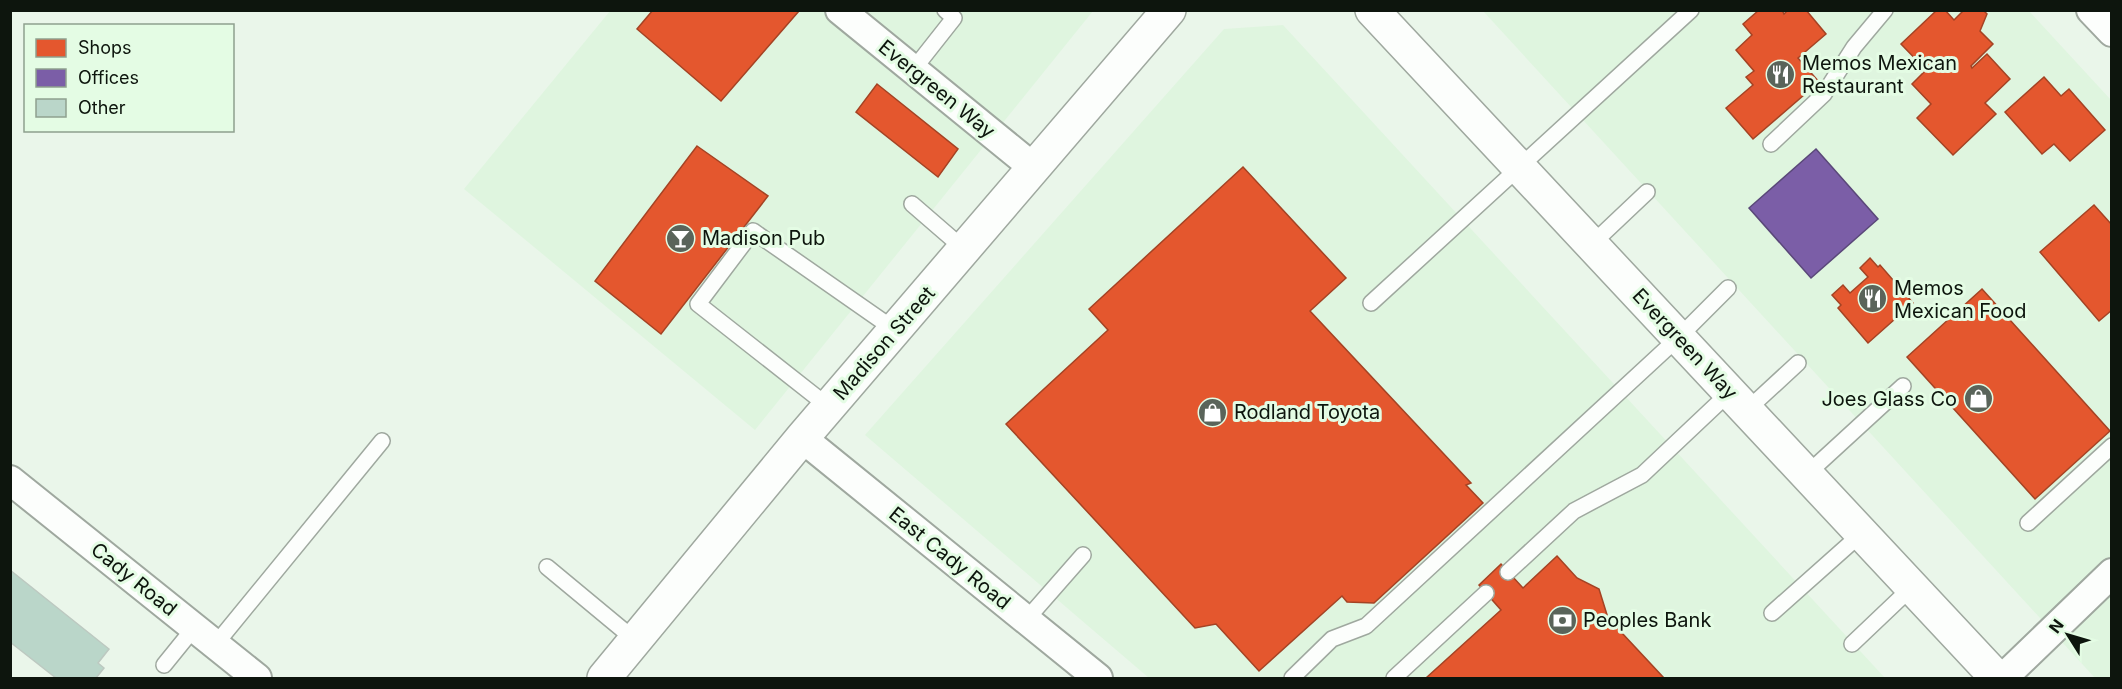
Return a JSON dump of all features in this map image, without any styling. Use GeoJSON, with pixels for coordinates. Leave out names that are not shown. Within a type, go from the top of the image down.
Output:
{"type":"FeatureCollection","features":[{"type":"Feature","properties":{"kind":"main road","name":"Madison Street"},"geometry":{"type":"LineString","coordinates":[[604,678],[802,438],[1169,10]]}},
{"type":"Feature","properties":{"kind":"main road","name":"Evergreen Way"},"geometry":{"type":"LineString","coordinates":[[1372,10],[1997,678]]}},
{"type":"Feature","properties":{"kind":"street","name":"Evergreen Way"},"geometry":{"type":"LineString","coordinates":[[835,14],[913,70],[1034,168]]}},
{"type":"Feature","properties":{"kind":"street","name":"East Cady Road"},"geometry":{"type":"LineString","coordinates":[[802,438],[1098,678]]}},
{"type":"Feature","properties":{"kind":"street","name":"Cady Road"},"geometry":{"type":"LineString","coordinates":[[10,480],[257,678]]}},
{"type":"Feature","properties":{"kind":"street"},"geometry":{"type":"LineString","coordinates":[[2003,678],[2112,573]]}},
{"type":"Feature","properties":{"kind":"lane"},"geometry":{"type":"LineString","coordinates":[[1371,303],[1691,10]]}},
{"type":"Feature","properties":{"kind":"lane"},"geometry":{"type":"LineString","coordinates":[[1771,144],[1824,94],[1854,47],[1885,10]]}},
{"type":"Feature","properties":{"kind":"lane"},"geometry":{"type":"LineString","coordinates":[[913,70],[949,14]]}},
{"type":"Feature","properties":{"kind":"lane"},"geometry":{"type":"LineString","coordinates":[[1592,244],[1647,192]]}},
{"type":"Feature","properties":{"kind":"lane"},"geometry":{"type":"LineString","coordinates":[[912,204],[964,249]]}},
{"type":"Feature","properties":{"kind":"lane"},"geometry":{"type":"LineString","coordinates":[[829,407],[698,304],[753,231],[895,330]]}},
{"type":"Feature","properties":{"kind":"lane"},"geometry":{"type":"LineString","coordinates":[[1292,678],[1332,639],[1366,626],[1728,288]]}},
{"type":"Feature","properties":{"kind":"lane"},"geometry":{"type":"LineString","coordinates":[[1508,572],[1574,511],[1642,475],[1738,401],[1798,363]]}},
{"type":"Feature","properties":{"kind":"lane"},"geometry":{"type":"LineString","coordinates":[[1807,474],[1903,386]]}},
{"type":"Feature","properties":{"kind":"lane"},"geometry":{"type":"LineString","coordinates":[[164,665],[204,636],[382,441]]}},
{"type":"Feature","properties":{"kind":"lane"},"geometry":{"type":"LineString","coordinates":[[2028,523],[2112,446]]}},
{"type":"Feature","properties":{"kind":"lane"},"geometry":{"type":"LineString","coordinates":[[1773,613],[1862,533]]}},
{"type":"Feature","properties":{"kind":"lane"},"geometry":{"type":"LineString","coordinates":[[1026,620],[1083,555]]}},
{"type":"Feature","properties":{"kind":"lane"},"geometry":{"type":"LineString","coordinates":[[547,567],[635,640]]}},
{"type":"Feature","properties":{"kind":"lane"},"geometry":{"type":"LineString","coordinates":[[1852,644],[1912,587]]}},
{"type":"Feature","properties":{"kind":"lane"},"geometry":{"type":"LineString","coordinates":[[1394,678],[1486,593]]}},
{"type":"Feature","properties":{"kind":"shaded area"},"geometry":{"type":"Polygon","coordinates":[[[610,11],[1093,11],[755,430],[464,189],[610,11]]]}},
{"type":"Feature","properties":{"kind":"shaded area"},"geometry":{"type":"Polygon","coordinates":[[[1483,11],[2029,11],[2111,100],[2111,678],[2095,678],[1483,11]]]}},
{"type":"Feature","properties":{"kind":"shaded area"},"geometry":{"type":"Polygon","coordinates":[[[1283,25],[1885,678],[1149,678],[865,435],[1224,29],[1283,25]]]}},
{"type":"Feature","properties":{"kind":"building: Shops"},"geometry":{"type":"Polygon","coordinates":[[[653,10],[799,11],[721,101],[637,29],[653,10]]]}},
{"type":"Feature","properties":{"kind":"building: Shops","name":"Memos Mexican Restaurant"},"geometry":{"type":"Polygon","coordinates":[[[1759,10],[1782,10],[1784,14],[1788,10],[1806,10],[1826,34],[1798,58],[1819,82],[1753,139],[1726,108],[1753,85],[1746,77],[1754,71],[1736,50],[1752,35],[1743,24],[1759,10]]]}},
{"type":"Feature","properties":{"kind":"building: Shops"},"geometry":{"type":"Polygon","coordinates":[[[1937,10],[1945,10],[1954,20],[1964,10],[1983,10],[1987,14],[1980,31],[1993,44],[1971,66],[1972,68],[1987,54],[2010,79],[1985,103],[1996,114],[1953,155],[1917,118],[1931,104],[1912,84],[1926,70],[1901,44],[1937,10]]]}},
{"type":"Feature","properties":{"kind":"building: Shops"},"geometry":{"type":"Polygon","coordinates":[[[2044,77],[2061,96],[2069,89],[2105,130],[2070,161],[2054,144],[2042,154],[2005,112],[2044,77]]]}},
{"type":"Feature","properties":{"kind":"building: Shops"},"geometry":{"type":"Polygon","coordinates":[[[877,84],[958,149],[938,177],[856,112],[877,84]]]}},
{"type":"Feature","properties":{"kind":"building: Shops","name":"Madison Pub"},"geometry":{"type":"Polygon","coordinates":[[[697,146],[768,196],[661,334],[595,281],[697,146]]]}},
{"type":"Feature","properties":{"kind":"building: Shops","name":"Rodland Toyota"},"geometry":{"type":"Polygon","coordinates":[[[1243,167],[1346,278],[1310,311],[1471,483],[1466,485],[1483,503],[1374,603],[1347,602],[1342,596],[1259,671],[1216,624],[1195,628],[1006,424],[1108,330],[1089,309],[1243,167]]]}},
{"type":"Feature","properties":{"kind":"building: Shops"},"geometry":{"type":"Polygon","coordinates":[[[2094,205],[2112,225],[2112,310],[2099,321],[2040,252],[2094,205]]]}},
{"type":"Feature","properties":{"kind":"building: Shops","name":"Memos Mexican Food"},"geometry":{"type":"Polygon","coordinates":[[[1870,258],[1878,267],[1880,265],[1913,303],[1868,343],[1838,308],[1841,305],[1832,295],[1843,285],[1850,293],[1868,277],[1860,268],[1870,258]]]}},
{"type":"Feature","properties":{"kind":"building: Shops"},"geometry":{"type":"Polygon","coordinates":[[[1982,289],[2110,431],[2035,499],[1907,357],[1982,289]]]}},
{"type":"Feature","properties":{"kind":"building: Shops"},"geometry":{"type":"Polygon","coordinates":[[[1557,556],[1577,578],[1599,589],[1608,618],[1664,678],[1426,678],[1501,610],[1479,585],[1501,564],[1523,588],[1557,556]]]}},
{"type":"Feature","properties":{"kind":"building: Offices"},"geometry":{"type":"Polygon","coordinates":[[[1816,149],[1878,219],[1811,278],[1749,208],[1816,149]]]}},
{"type":"Feature","properties":{"kind":"building: Other"},"geometry":{"type":"Polygon","coordinates":[[[10,570],[109,649],[98,663],[104,668],[96,678],[56,678],[10,642],[10,570]]]}},
{"type":"Feature","properties":{"kind":"place","name":"Memos Mexican Restaurant"},"geometry":{"type":"Point","coordinates":[1781,74]}},
{"type":"Feature","properties":{"kind":"place","name":"Madison Pub"},"geometry":{"type":"Point","coordinates":[681,238]}},
{"type":"Feature","properties":{"kind":"place","name":"Memos Mexican Food"},"geometry":{"type":"Point","coordinates":[1873,299]}},
{"type":"Feature","properties":{"kind":"place","name":"Joes Glass Co"},"geometry":{"type":"Point","coordinates":[1978,399]}},
{"type":"Feature","properties":{"kind":"place","name":"Rodland Toyota"},"geometry":{"type":"Point","coordinates":[1213,412]}},
{"type":"Feature","properties":{"kind":"place","name":"Peoples Bank"},"geometry":{"type":"Point","coordinates":[1562,620]}}]}
